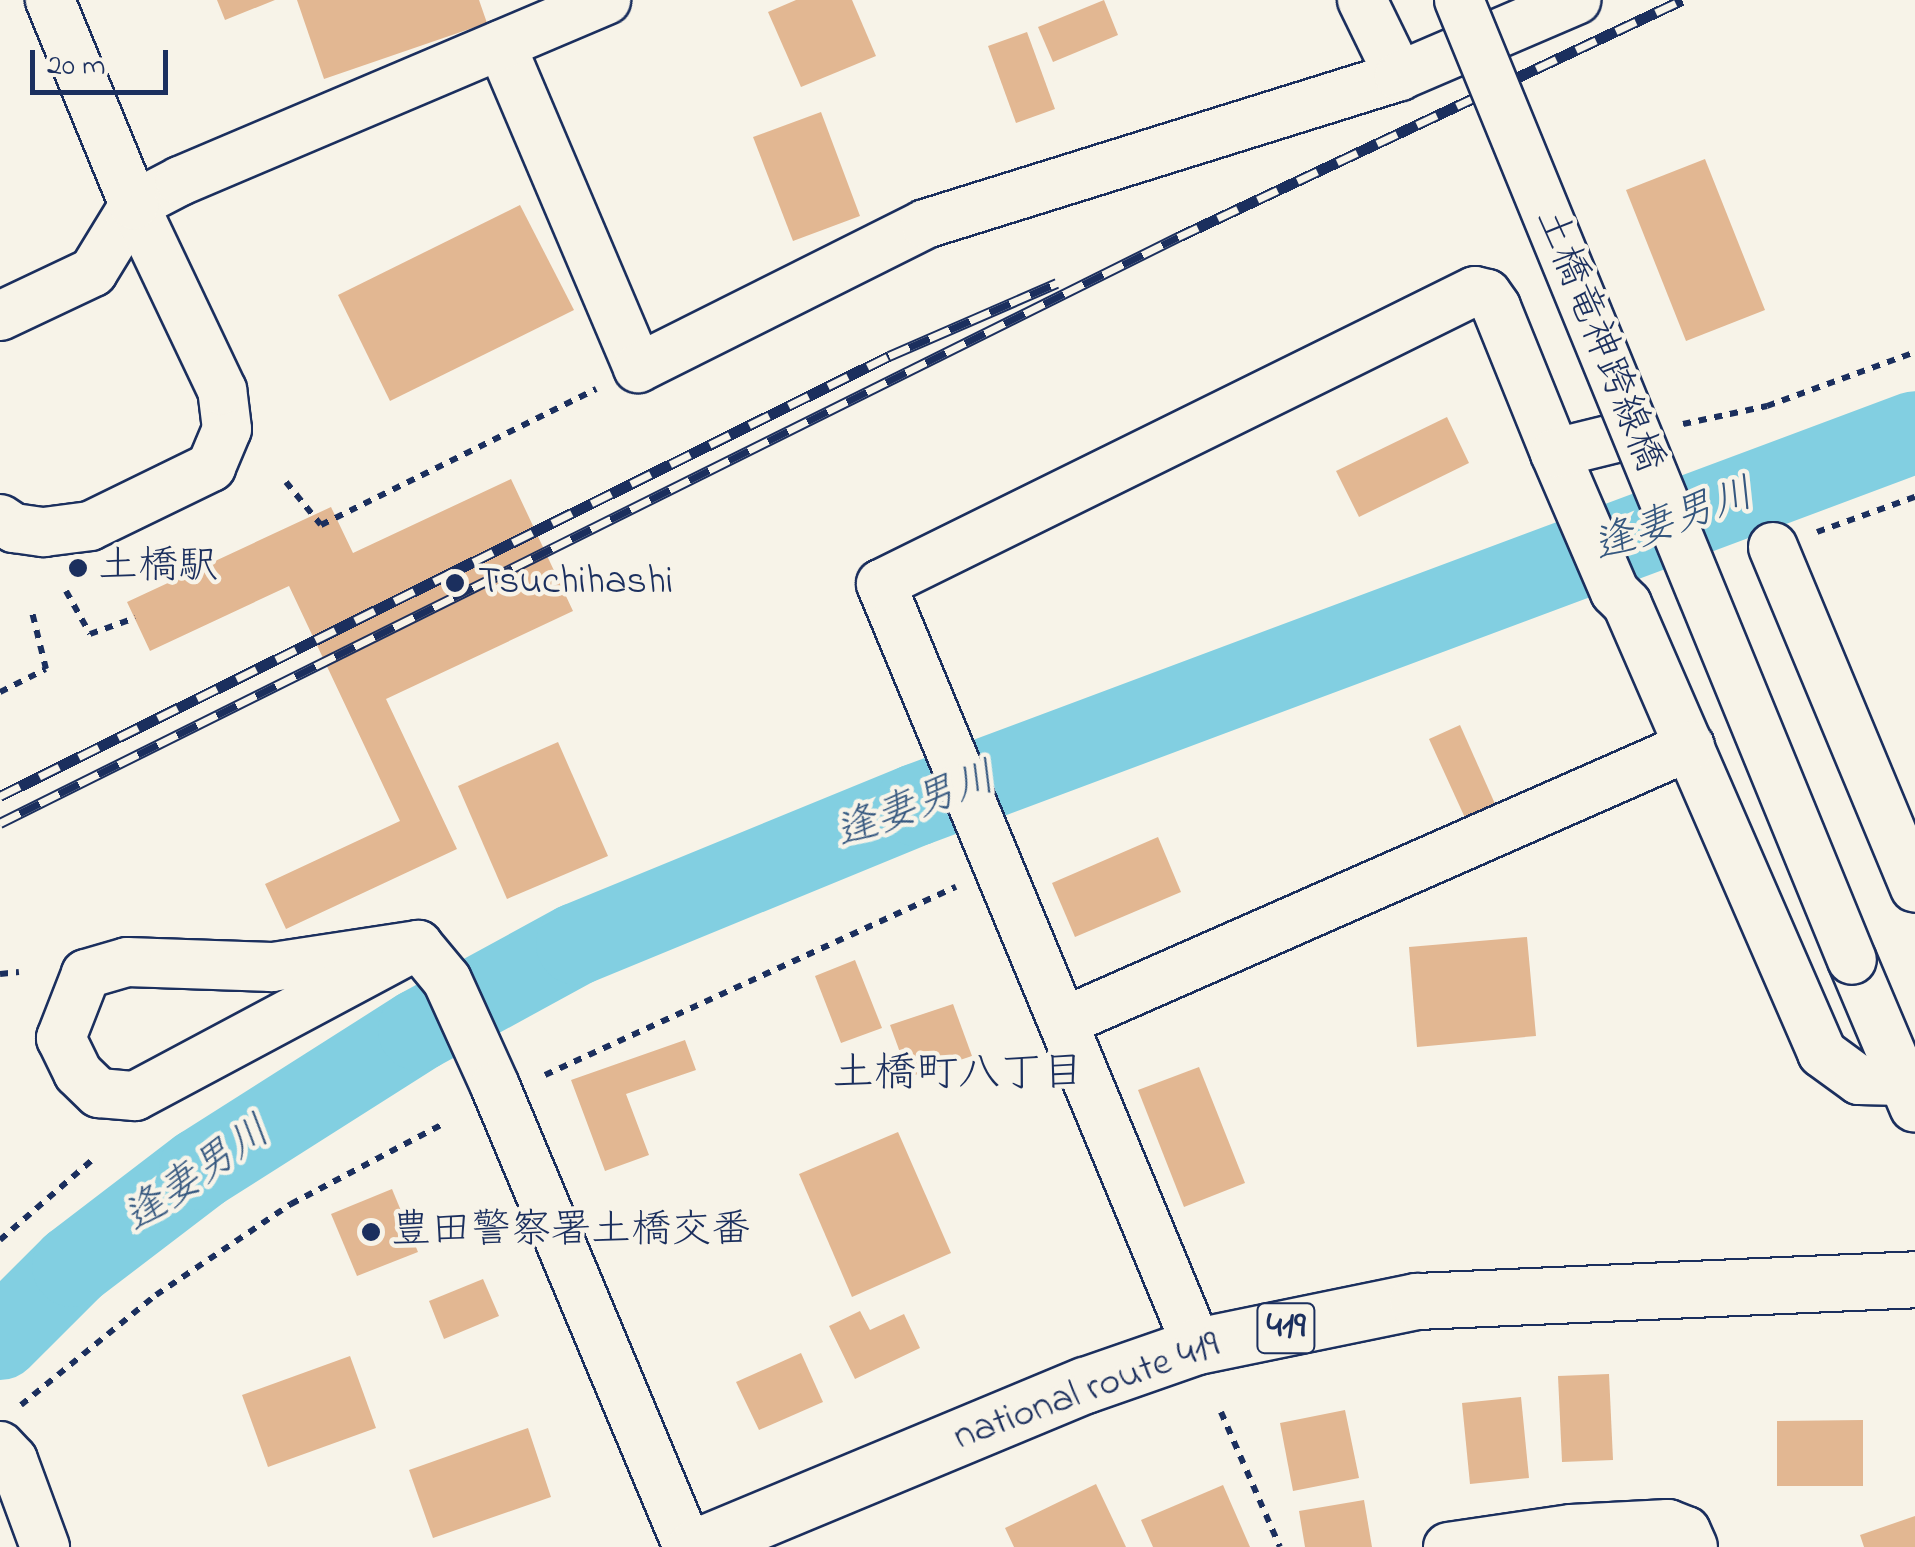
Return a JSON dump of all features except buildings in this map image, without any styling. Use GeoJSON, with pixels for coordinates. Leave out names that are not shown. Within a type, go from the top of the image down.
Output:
{"type":"FeatureCollection","features":[{"type":"Feature","properties":{"kind":"highway","name":"national route 419"},"geometry":{"type":"LineString","coordinates":[[692,1547],[1084,1385],[1197,1346],[1417,1301],[1915,1279]]}},
{"type":"Feature","properties":{"kind":"street"},"geometry":{"type":"LineString","coordinates":[[0,519],[14,528],[44,532],[90,526],[211,467],[227,429],[222,390],[134,205],[50,0]]}},
{"type":"Feature","properties":{"kind":"street"},"geometry":{"type":"LineString","coordinates":[[0,316],[92,272],[134,205],[180,181],[606,0]]}},
{"type":"Feature","properties":{"kind":"street"},"geometry":{"type":"LineString","coordinates":[[1362,0],[1399,76]]}},
{"type":"Feature","properties":{"kind":"street","name":"土橋竜神跨線橋"},"geometry":{"type":"LineString","coordinates":[[1458,0],[1909,1096]]}},
{"type":"Feature","properties":{"kind":"street"},"geometry":{"type":"LineString","coordinates":[[501,45],[638,368],[925,224],[1399,76],[1576,0]]}},
{"type":"Feature","properties":{"kind":"street"},"geometry":{"type":"LineString","coordinates":[[92,272],[151,291],[185,314]]}},
{"type":"Feature","properties":{"kind":"street"},"geometry":{"type":"LineString","coordinates":[[1197,1346],[880,584],[1476,291],[1487,294],[1496,307],[1615,592],[1627,604],[1822,1053],[1859,1080],[1909,1096]]}},
{"type":"Feature","properties":{"kind":"street"},"geometry":{"type":"LineString","coordinates":[[1562,464],[1616,438]]}},
{"type":"Feature","properties":{"kind":"street"},"geometry":{"type":"LineString","coordinates":[[1773,547],[1915,888]]}},
{"type":"Feature","properties":{"kind":"street"},"geometry":{"type":"LineString","coordinates":[[1063,1022],[1690,746]]}},
{"type":"Feature","properties":{"kind":"street"},"geometry":{"type":"LineString","coordinates":[[127,962],[272,967],[432,962],[135,1096],[99,1093],[78,1073],[61,1038],[86,974],[127,962]]}},
{"type":"Feature","properties":{"kind":"street"},"geometry":{"type":"LineString","coordinates":[[432,962],[495,1086],[692,1547]]}},
{"type":"Feature","properties":{"kind":"street"},"geometry":{"type":"LineString","coordinates":[[2,1448],[12,1460],[45,1547]]}},
{"type":"Feature","properties":{"kind":"street"},"geometry":{"type":"LineString","coordinates":[[1448,1547],[1570,1530],[1668,1524],[1686,1531],[1693,1547]]}},
{"type":"Feature","properties":{"kind":"path"},"geometry":{"type":"LineString","coordinates":[[1616,438],[1766,406],[1915,352]]}},
{"type":"Feature","properties":{"kind":"path"},"geometry":{"type":"LineString","coordinates":[[286,482],[322,525],[638,368]]}},
{"type":"Feature","properties":{"kind":"path"},"geometry":{"type":"LineString","coordinates":[[66,590],[90,634],[135,618]]}},
{"type":"Feature","properties":{"kind":"path"},"geometry":{"type":"LineString","coordinates":[[0,692],[46,669],[31,608]]}},
{"type":"Feature","properties":{"kind":"path"},"geometry":{"type":"LineString","coordinates":[[545,1075],[998,868]]}},
{"type":"Feature","properties":{"kind":"path"},"geometry":{"type":"LineString","coordinates":[[0,974],[19,972]]}},
{"type":"Feature","properties":{"kind":"path"},"geometry":{"type":"LineString","coordinates":[[2,1448],[9,1415],[156,1295],[291,1204],[443,1124]]}},
{"type":"Feature","properties":{"kind":"path"},"geometry":{"type":"LineString","coordinates":[[0,1240],[92,1160]]}},
{"type":"Feature","properties":{"kind":"path"},"geometry":{"type":"LineString","coordinates":[[1222,1412],[1280,1547]]}},
{"type":"Feature","properties":{"kind":"waterway","name":"逢妻男川"},"geometry":{"type":"LineString","coordinates":[[0,1339],[73,1266],[200,1169],[419,1030],[577,944],[916,805],[1915,432]]}},
{"type":"Feature","properties":{"kind":"railway"},"geometry":{"type":"LineString","coordinates":[[0,823],[1178,237],[1682,0]]}},
{"type":"Feature","properties":{"kind":"railway"},"geometry":{"type":"LineString","coordinates":[[0,796],[889,356],[1057,283]]}},
{"type":"Feature","properties":{"kind":"place","name":"土橋駅"},"geometry":{"type":"Point","coordinates":[78,568]}},
{"type":"Feature","properties":{"kind":"place","name":"Tsuchihashi"},"geometry":{"type":"Point","coordinates":[455,583]}},
{"type":"Feature","properties":{"kind":"place","name":"豊田警察署土橋交番"},"geometry":{"type":"Point","coordinates":[371,1232]}},
{"type":"Feature","properties":{"kind":"district","name":"土橋町八丁目"},"geometry":{"type":"Point","coordinates":[958,1075]}}]}
